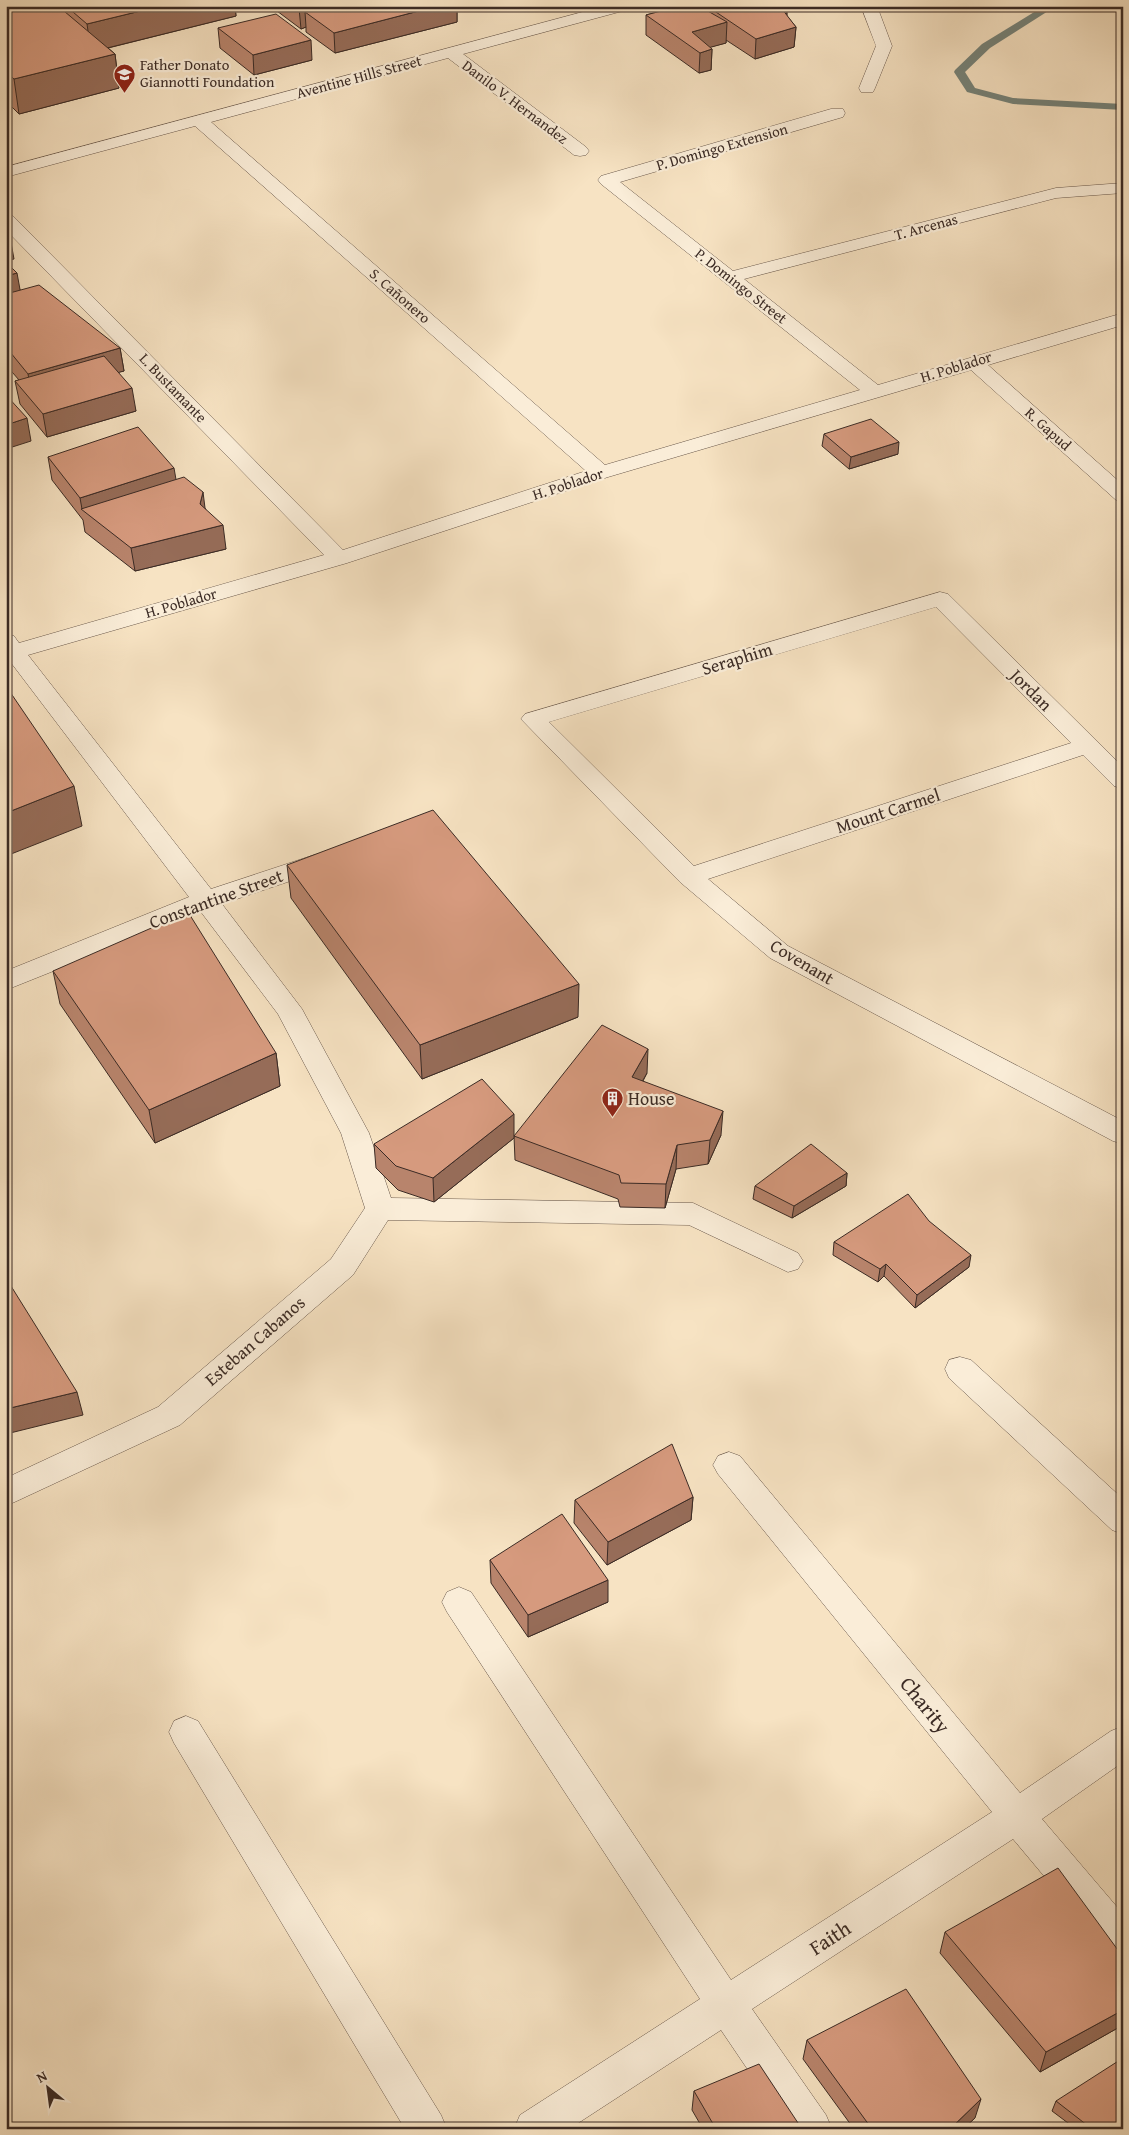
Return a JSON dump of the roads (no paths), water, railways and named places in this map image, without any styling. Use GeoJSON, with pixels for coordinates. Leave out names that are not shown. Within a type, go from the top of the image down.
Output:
{"type":"FeatureCollection","features":[{"type":"Feature","properties":{"kind":"street","name":"Aventine Hills Street"},"geometry":{"type":"LineString","coordinates":[[6,172],[624,6]]}},
{"type":"Feature","properties":{"kind":"street"},"geometry":{"type":"LineString","coordinates":[[867,88],[884,46],[869,6]]}},
{"type":"Feature","properties":{"kind":"street","name":"Danilo V. Hernandez"},"geometry":{"type":"LineString","coordinates":[[451,53],[580,152]]}},
{"type":"Feature","properties":{"kind":"street","name":"P. Domingo Extension"},"geometry":{"type":"LineString","coordinates":[[607,180],[837,113]]}},
{"type":"Feature","properties":{"kind":"street","name":"S. Cañonero"},"geometry":{"type":"LineString","coordinates":[[198,120],[601,473]]}},
{"type":"Feature","properties":{"kind":"street","name":"P. Domingo Street"},"geometry":{"type":"LineString","coordinates":[[607,180],[874,392]]}},
{"type":"Feature","properties":{"kind":"street","name":"T. Arcenas"},"geometry":{"type":"LineString","coordinates":[[730,277],[1056,193],[1123,188]]}},
{"type":"Feature","properties":{"kind":"street","name":"L. Bustamante"},"geometry":{"type":"LineString","coordinates":[[6,218],[339,558]]}},
{"type":"Feature","properties":{"kind":"street","name":"H. Poblador"},"geometry":{"type":"LineString","coordinates":[[9,649],[339,558],[601,473],[1123,319]]}},
{"type":"Feature","properties":{"kind":"street","name":"R. Gapud"},"geometry":{"type":"LineString","coordinates":[[973,362],[1123,496]]}},
{"type":"Feature","properties":{"kind":"street","name":"Seraphim"},"geometry":{"type":"LineString","coordinates":[[533,719],[940,598]]}},
{"type":"Feature","properties":{"kind":"street","name":"Jordan"},"geometry":{"type":"LineString","coordinates":[[940,598],[1123,781]]}},
{"type":"Feature","properties":{"kind":"street"},"geometry":{"type":"LineString","coordinates":[[9,649],[289,1009],[355,1132],[380,1209],[693,1214],[788,1261]]}},
{"type":"Feature","properties":{"kind":"street","name":"Covenant"},"geometry":{"type":"LineString","coordinates":[[533,719],[689,876],[779,952],[1123,1134]]}},
{"type":"Feature","properties":{"kind":"street","name":"Mount Carmel"},"geometry":{"type":"LineString","coordinates":[[689,876],[1087,746]]}},
{"type":"Feature","properties":{"kind":"street","name":"Constantine Street"},"geometry":{"type":"LineString","coordinates":[[6,980],[206,900],[346,854]]}},
{"type":"Feature","properties":{"kind":"street","name":"Esteban Cabanos"},"geometry":{"type":"LineString","coordinates":[[6,1493],[169,1416],[342,1267],[380,1209]]}},
{"type":"Feature","properties":{"kind":"street"},"geometry":{"type":"LineString","coordinates":[[960,1369],[1123,1520]]}},
{"type":"Feature","properties":{"kind":"street","name":"Charity"},"geometry":{"type":"LineString","coordinates":[[729,1465],[1123,1942]]}},
{"type":"Feature","properties":{"kind":"street"},"geometry":{"type":"LineString","coordinates":[[459,1602],[726,2005],[812,2129]]}},
{"type":"Feature","properties":{"kind":"street"},"geometry":{"type":"LineString","coordinates":[[186,1732],[427,2129]]}},
{"type":"Feature","properties":{"kind":"street","name":"Faith"},"geometry":{"type":"LineString","coordinates":[[534,2129],[1017,1816],[1123,1742]]}},
{"type":"Feature","properties":{"kind":"waterway"},"geometry":{"type":"LineString","coordinates":[[1051,6],[986,46],[959,72],[971,90],[1013,101],[1123,107]]}},
{"type":"Feature","properties":{"kind":"place","name":"Father Donato Giannotti Foundation"},"geometry":{"type":"Point","coordinates":[124,93]}},
{"type":"Feature","properties":{"kind":"place","name":"House"},"geometry":{"type":"Point","coordinates":[612,1118]}}]}
